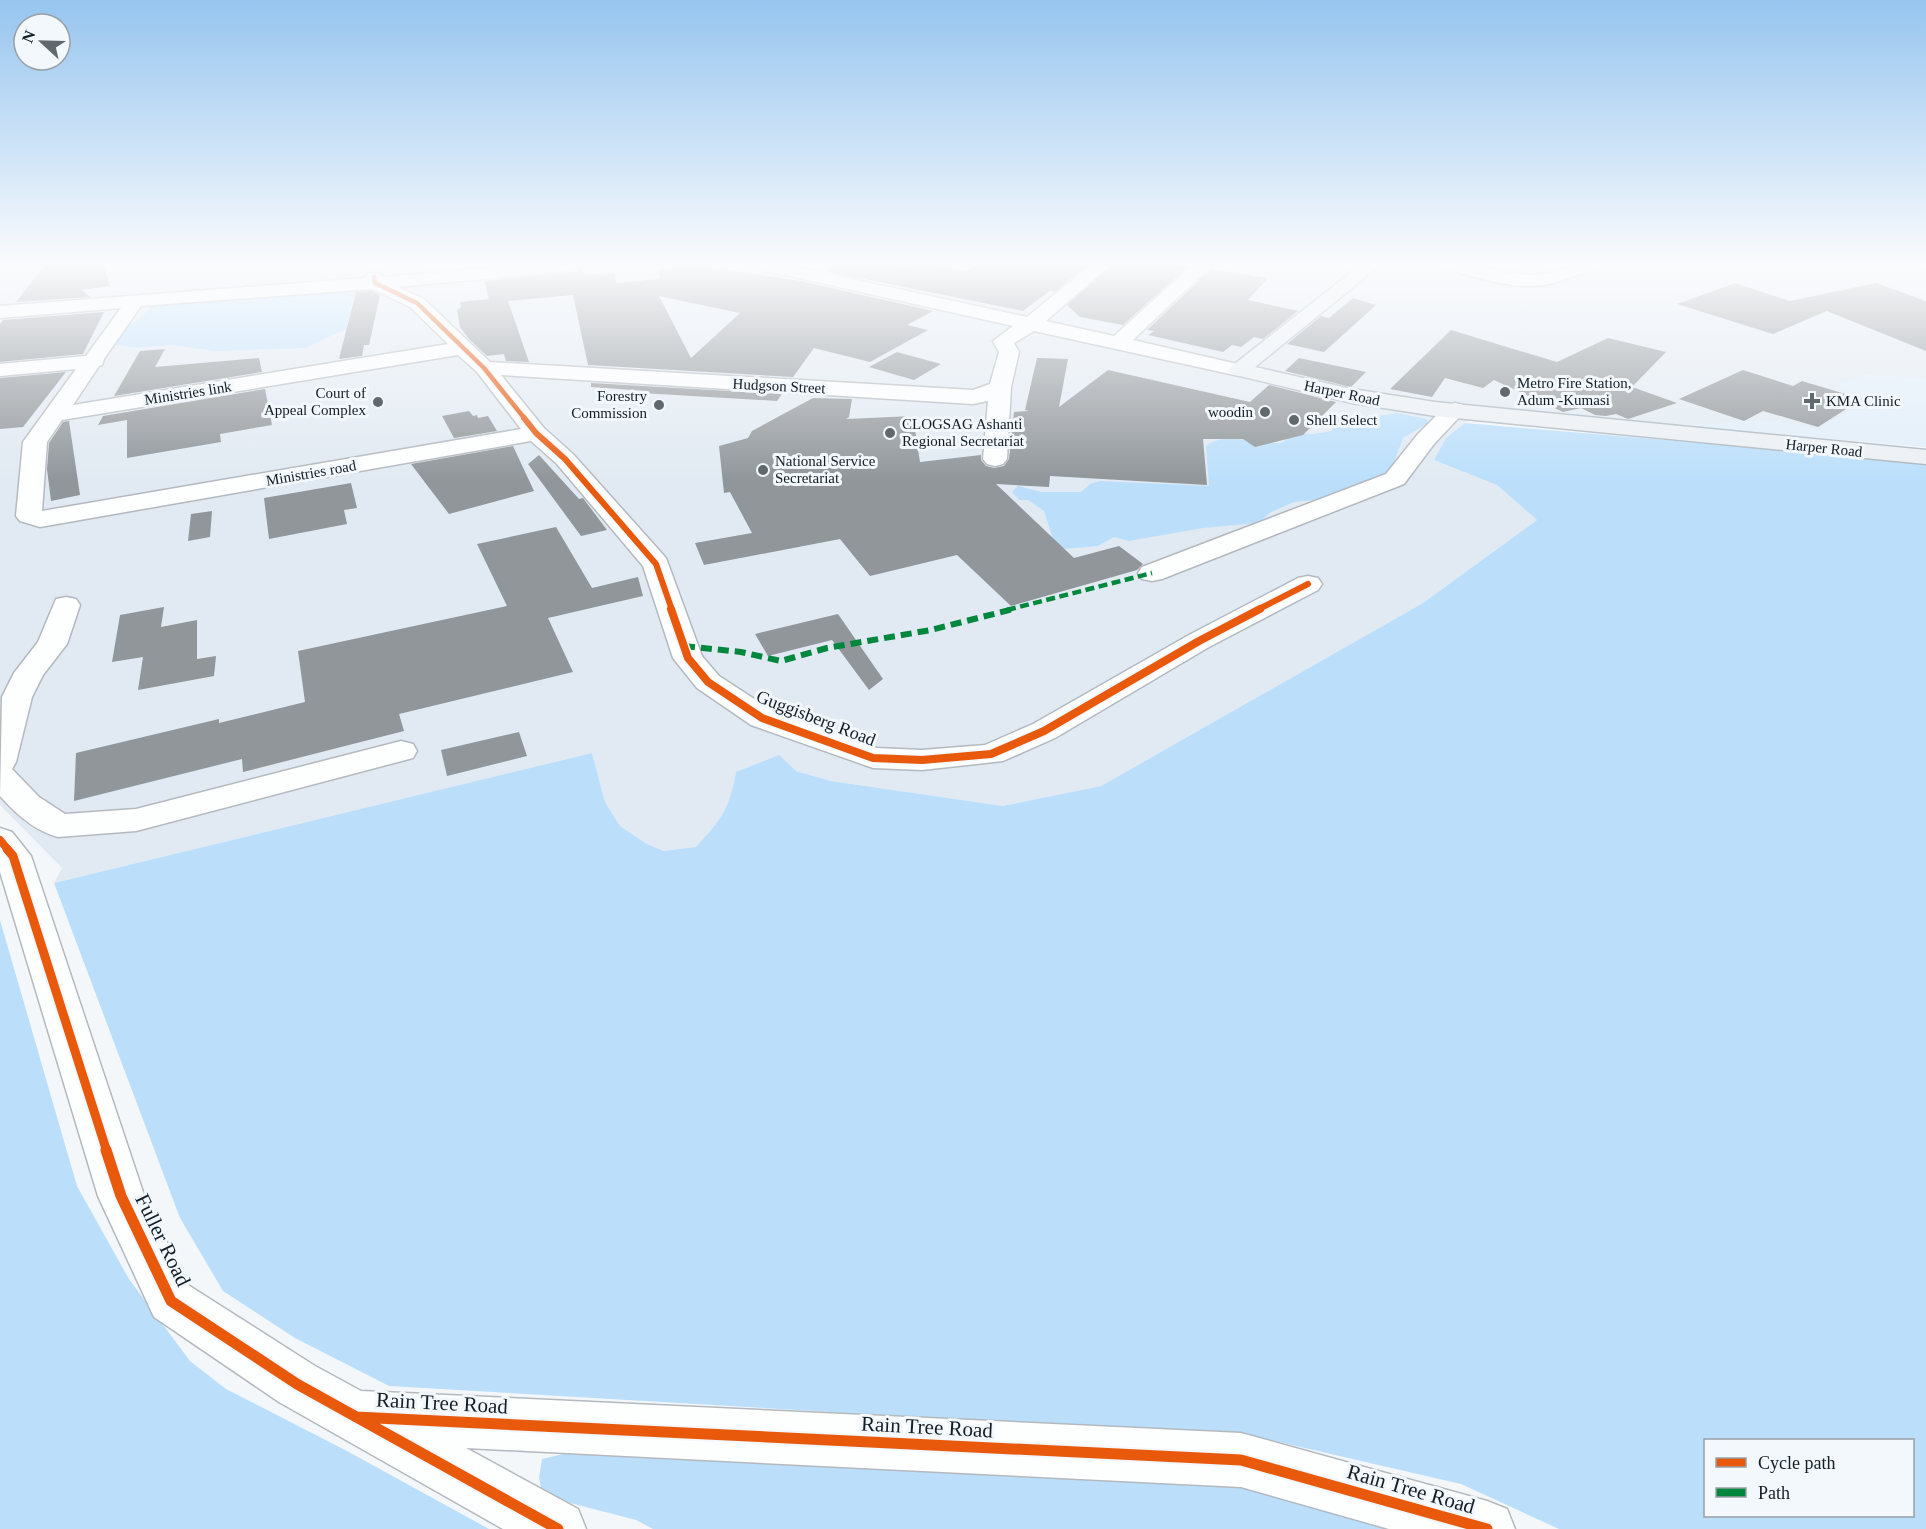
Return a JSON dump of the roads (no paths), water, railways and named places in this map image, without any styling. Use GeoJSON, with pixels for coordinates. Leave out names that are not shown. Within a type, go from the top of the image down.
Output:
{"type":"FeatureCollection","features":[{"type":"Feature","properties":{"kind":"main road"},"geometry":{"type":"LineString","coordinates":[[1239,370],[1280,337]]}},
{"type":"Feature","properties":{"kind":"main road","name":"Harper Road"},"geometry":{"type":"LineString","coordinates":[[1239,370],[1363,398],[1455,410],[1926,458]]}},
{"type":"Feature","properties":{"kind":"street"},"geometry":{"type":"LineString","coordinates":[[57,414],[110,337]]}},
{"type":"Feature","properties":{"kind":"street","name":"Guggisberg Road"},"geometry":{"type":"LineString","coordinates":[[454,337],[461,348],[484,368],[536,433],[565,459],[656,564],[688,658],[708,682],[762,718],[873,758],[922,760],[991,754],[1044,730],[1199,641],[1308,584]]}},
{"type":"Feature","properties":{"kind":"street"},"geometry":{"type":"LineString","coordinates":[[995,459],[1000,387],[1009,352],[1004,341],[999,337]]}},
{"type":"Feature","properties":{"kind":"street"},"geometry":{"type":"LineString","coordinates":[[1004,341],[1010,337]]}},
{"type":"Feature","properties":{"kind":"street","name":"Harper Road"},"geometry":{"type":"LineString","coordinates":[[1097,337],[1239,370]]}},
{"type":"Feature","properties":{"kind":"street"},"geometry":{"type":"LineString","coordinates":[[1118,343],[1124,337]]}},
{"type":"Feature","properties":{"kind":"street","name":"Ministries link"},"geometry":{"type":"LineString","coordinates":[[57,414],[461,348]]}},
{"type":"Feature","properties":{"kind":"street"},"geometry":{"type":"LineString","coordinates":[[0,370],[94,361]]}},
{"type":"Feature","properties":{"kind":"street","name":"Hudgson Street"},"geometry":{"type":"LineString","coordinates":[[484,368],[973,397],[985,395],[1000,387]]}},
{"type":"Feature","properties":{"kind":"street"},"geometry":{"type":"LineString","coordinates":[[1152,573],[1395,479],[1426,440],[1455,410]]}},
{"type":"Feature","properties":{"kind":"street","name":"Ministries road"},"geometry":{"type":"LineString","coordinates":[[57,414],[35,442],[28,516],[40,519],[536,433]]}},
{"type":"Feature","properties":{"kind":"street"},"geometry":{"type":"LineString","coordinates":[[0,762],[16,697],[14,676],[52,644],[66,605]]}},
{"type":"Feature","properties":{"kind":"street"},"geometry":{"type":"LineString","coordinates":[[0,776],[27,805],[58,826],[136,820],[401,751]]}},
{"type":"Feature","properties":{"kind":"street","name":"Fuller Road"},"geometry":{"type":"LineString","coordinates":[[0,840],[13,856],[121,1196],[171,1301],[297,1384],[558,1529]]}},
{"type":"Feature","properties":{"kind":"street","name":"Rain Tree Road"},"geometry":{"type":"LineString","coordinates":[[356,1417],[1241,1460],[1487,1529]]}},
{"type":"Feature","properties":{"kind":"place","name":"Metro Fire Station, Adum -Kumasi"},"geometry":{"type":"Point","coordinates":[1505,392]}},
{"type":"Feature","properties":{"kind":"place","name":"KMA Clinic"},"geometry":{"type":"Point","coordinates":[1812,401]}},
{"type":"Feature","properties":{"kind":"place","name":"Court of Appeal Complex"},"geometry":{"type":"Point","coordinates":[378,402]}},
{"type":"Feature","properties":{"kind":"place","name":"Forestry Commission"},"geometry":{"type":"Point","coordinates":[659,405]}},
{"type":"Feature","properties":{"kind":"place","name":"woodin"},"geometry":{"type":"Point","coordinates":[1265,412]}},
{"type":"Feature","properties":{"kind":"place","name":"Shell Select"},"geometry":{"type":"Point","coordinates":[1294,420]}},
{"type":"Feature","properties":{"kind":"place","name":"CLOGSAG Ashanti Regional Secretariat"},"geometry":{"type":"Point","coordinates":[890,433]}},
{"type":"Feature","properties":{"kind":"place","name":"National Service Secretariat"},"geometry":{"type":"Point","coordinates":[763,470]}}]}
